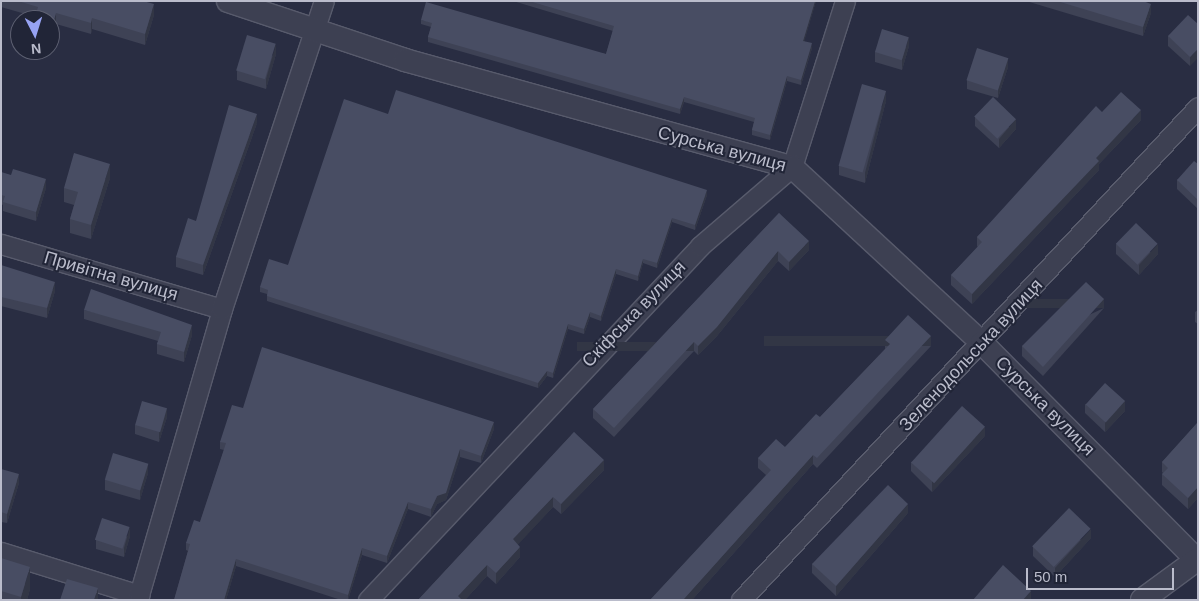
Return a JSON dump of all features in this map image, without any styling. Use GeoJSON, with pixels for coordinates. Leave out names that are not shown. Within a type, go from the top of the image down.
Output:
{"type":"FeatureCollection","features":[{"type":"Feature","properties":{"kind":"street","name":"Сурська вулиця"},"geometry":{"type":"LineString","coordinates":[[228,1],[558,105],[792,167],[982,343],[1197,560]]}},
{"type":"Feature","properties":{"kind":"street"},"geometry":{"type":"LineString","coordinates":[[1,552],[139,595],[222,308],[316,30],[324,1]]}},
{"type":"Feature","properties":{"kind":"street"},"geometry":{"type":"LineString","coordinates":[[792,167],[845,1]]}},
{"type":"Feature","properties":{"kind":"street","name":"Зеленодольська вулиця"},"geometry":{"type":"LineString","coordinates":[[741,600],[982,343],[1198,107]]}},
{"type":"Feature","properties":{"kind":"street","name":"Скіфська вулиця"},"geometry":{"type":"LineString","coordinates":[[368,600],[700,246],[792,167]]}},
{"type":"Feature","properties":{"kind":"street","name":"Привітна вулиця"},"geometry":{"type":"LineString","coordinates":[[1,244],[222,308]]}},
{"type":"Feature","properties":{"kind":"street"},"geometry":{"type":"LineString","coordinates":[[1142,600],[1197,560]]}},
{"type":"Feature","properties":{"kind":"building"},"geometry":{"type":"Polygon","coordinates":[[[18,1],[143,1],[154,4],[145,34],[92,18],[91,23],[60,14],[60,10],[37,10],[38,7],[18,1]]]}},
{"type":"Feature","properties":{"kind":"building"},"geometry":{"type":"Polygon","coordinates":[[[529,1],[815,1],[803,41],[812,43],[801,80],[787,76],[770,135],[752,130],[755,118],[684,97],[680,109],[428,37],[432,23],[421,20],[426,2],[606,54],[614,26],[529,1]]]}},
{"type":"Feature","properties":{"kind":"building"},"geometry":{"type":"Polygon","coordinates":[[[1057,1],[1143,1],[1151,4],[1143,27],[1057,1]]]}},
{"type":"Feature","properties":{"kind":"building"},"geometry":{"type":"Polygon","coordinates":[[[1188,15],[1198,24],[1198,49],[1190,57],[1168,36],[1188,15]]]}},
{"type":"Feature","properties":{"kind":"building"},"geometry":{"type":"Polygon","coordinates":[[[882,29],[909,37],[902,60],[875,52],[882,29]]]}},
{"type":"Feature","properties":{"kind":"building"},"geometry":{"type":"Polygon","coordinates":[[[247,35],[276,44],[265,79],[236,70],[247,35]]]}},
{"type":"Feature","properties":{"kind":"building"},"geometry":{"type":"Polygon","coordinates":[[[977,48],[1008,58],[998,91],[966,80],[977,48]]]}},
{"type":"Feature","properties":{"kind":"building"},"geometry":{"type":"Polygon","coordinates":[[[862,84],[886,91],[863,173],[839,166],[862,84]]]}},
{"type":"Feature","properties":{"kind":"building"},"geometry":{"type":"Polygon","coordinates":[[[396,90],[707,190],[695,225],[672,218],[657,263],[643,259],[638,276],[616,269],[601,316],[590,312],[584,329],[568,324],[553,373],[547,371],[538,383],[267,296],[268,290],[260,287],[269,259],[288,265],[344,99],[388,114],[396,90]]]}},
{"type":"Feature","properties":{"kind":"building"},"geometry":{"type":"Polygon","coordinates":[[[1121,92],[1141,110],[1096,158],[1099,161],[972,294],[951,275],[982,242],[977,237],[1096,106],[1102,112],[1121,92]]]}},
{"type":"Feature","properties":{"kind":"building"},"geometry":{"type":"Polygon","coordinates":[[[993,97],[1016,119],[997,139],[974,116],[993,97]]]}},
{"type":"Feature","properties":{"kind":"building"},"geometry":{"type":"Polygon","coordinates":[[[229,105],[257,114],[203,265],[176,257],[188,218],[196,221],[229,105]]]}},
{"type":"Feature","properties":{"kind":"building"},"geometry":{"type":"Polygon","coordinates":[[[74,153],[110,164],[91,225],[70,219],[78,192],[64,188],[74,153]]]}},
{"type":"Feature","properties":{"kind":"building"},"geometry":{"type":"Polygon","coordinates":[[[1194,161],[1198,164],[1198,200],[1177,180],[1194,161]]]}},
{"type":"Feature","properties":{"kind":"building"},"geometry":{"type":"Polygon","coordinates":[[[13,169],[46,179],[36,212],[3,202],[5,196],[1,195],[1,172],[11,175],[13,169]]]}},
{"type":"Feature","properties":{"kind":"building"},"geometry":{"type":"Polygon","coordinates":[[[779,213],[809,241],[789,262],[778,251],[717,327],[698,346],[694,342],[614,428],[593,409],[779,213]]]}},
{"type":"Feature","properties":{"kind":"building"},"geometry":{"type":"Polygon","coordinates":[[[1136,223],[1158,244],[1137,265],[1116,244],[1136,223]]]}},
{"type":"Feature","properties":{"kind":"building"},"geometry":{"type":"Polygon","coordinates":[[[1,265],[55,282],[47,308],[1,297],[1,265]]]}},
{"type":"Feature","properties":{"kind":"building"},"geometry":{"type":"Polygon","coordinates":[[[1086,282],[1104,299],[1043,367],[1022,346],[1086,282]]]}},
{"type":"Feature","properties":{"kind":"building"},"geometry":{"type":"Polygon","coordinates":[[[91,289],[192,325],[184,352],[157,344],[161,332],[84,310],[91,289]]]}},
{"type":"Feature","properties":{"kind":"building"},"geometry":{"type":"Polygon","coordinates":[[[908,315],[931,336],[817,458],[813,455],[683,600],[650,600],[771,470],[758,458],[776,439],[785,447],[816,414],[820,417],[890,344],[885,340],[908,315]]]}},
{"type":"Feature","properties":{"kind":"building"},"geometry":{"type":"Polygon","coordinates":[[[262,347],[494,422],[481,456],[460,449],[446,493],[437,496],[431,509],[408,502],[387,556],[362,548],[348,595],[236,559],[224,600],[174,600],[190,544],[186,543],[194,520],[200,522],[226,443],[220,442],[232,405],[243,408],[262,347]]]}},
{"type":"Feature","properties":{"kind":"building"},"geometry":{"type":"Polygon","coordinates":[[[1105,383],[1125,401],[1106,423],[1086,405],[1105,383]]]}},
{"type":"Feature","properties":{"kind":"building"},"geometry":{"type":"Polygon","coordinates":[[[142,401],[167,408],[160,432],[135,425],[142,401]]]}},
{"type":"Feature","properties":{"kind":"building"},"geometry":{"type":"Polygon","coordinates":[[[962,406],[985,427],[934,483],[911,462],[962,406]]]}},
{"type":"Feature","properties":{"kind":"building"},"geometry":{"type":"Polygon","coordinates":[[[1198,422],[1198,487],[1188,498],[1162,474],[1168,468],[1162,462],[1198,422]]]}},
{"type":"Feature","properties":{"kind":"building"},"geometry":{"type":"Polygon","coordinates":[[[574,432],[604,460],[561,504],[553,497],[513,539],[520,547],[496,573],[487,565],[458,596],[462,600],[418,600],[574,432]]]}},
{"type":"Feature","properties":{"kind":"building"},"geometry":{"type":"Polygon","coordinates":[[[113,453],[148,464],[140,491],[105,480],[113,453]]]}},
{"type":"Feature","properties":{"kind":"building"},"geometry":{"type":"Polygon","coordinates":[[[1,469],[19,474],[7,514],[1,512],[1,469]]]}},
{"type":"Feature","properties":{"kind":"building"},"geometry":{"type":"Polygon","coordinates":[[[888,485],[908,504],[836,586],[812,564],[888,485]]]}},
{"type":"Feature","properties":{"kind":"building"},"geometry":{"type":"Polygon","coordinates":[[[1069,508],[1091,529],[1054,567],[1032,546],[1069,508]]]}},
{"type":"Feature","properties":{"kind":"building"},"geometry":{"type":"Polygon","coordinates":[[[102,518],[130,527],[122,549],[95,540],[102,518]]]}},
{"type":"Feature","properties":{"kind":"building"},"geometry":{"type":"Polygon","coordinates":[[[1,558],[30,567],[21,597],[1,591],[1,558]]]}},
{"type":"Feature","properties":{"kind":"building"},"geometry":{"type":"Polygon","coordinates":[[[1003,565],[1031,591],[1023,600],[973,600],[1003,565]]]}},
{"type":"Feature","properties":{"kind":"building"},"geometry":{"type":"Polygon","coordinates":[[[67,579],[98,588],[94,600],[60,600],[67,579]]]}}]}
